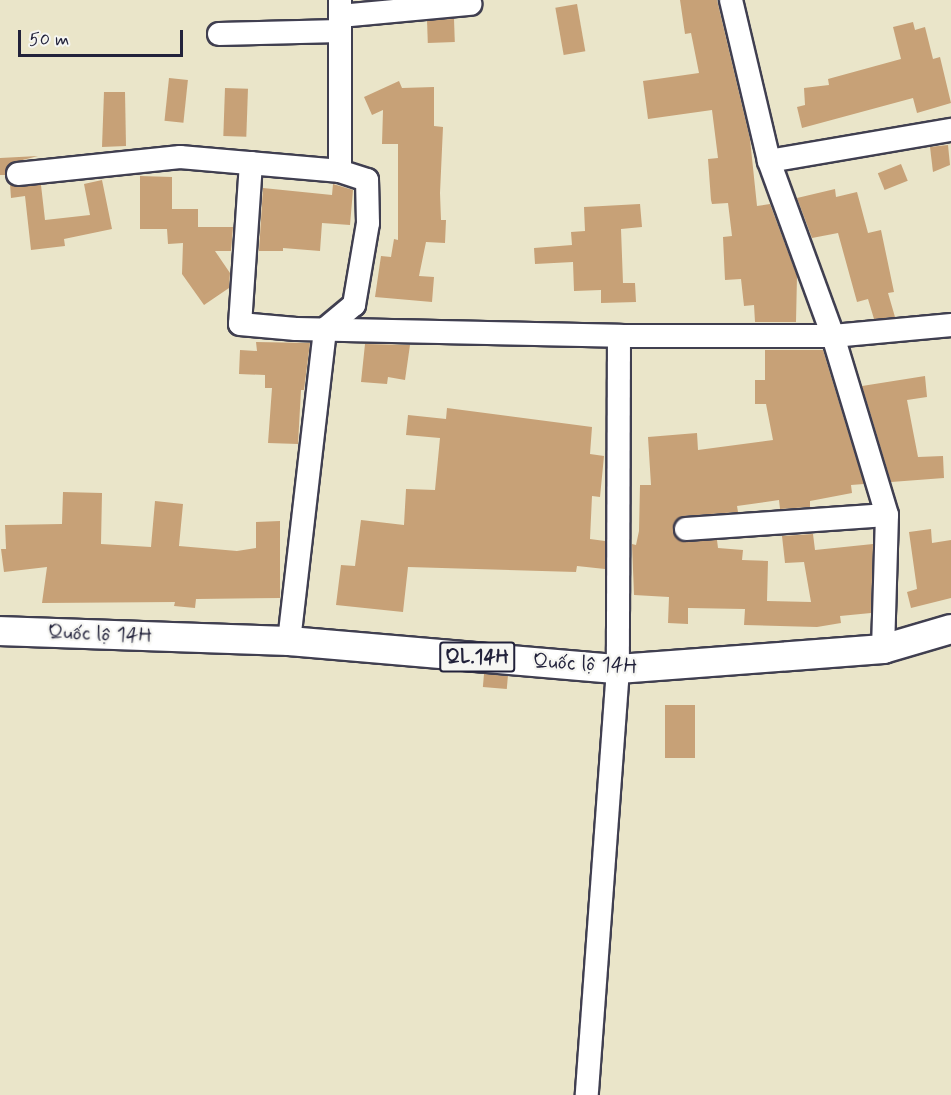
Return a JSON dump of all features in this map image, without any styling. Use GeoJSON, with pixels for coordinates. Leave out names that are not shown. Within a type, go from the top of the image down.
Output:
{"type":"FeatureCollection","features":[{"type":"Feature","properties":{"kind":"main road","name":"Quốc lộ 14H"},"geometry":{"type":"LineString","coordinates":[[0,631],[289,641],[618,669],[884,649],[951,629]]}},
{"type":"Feature","properties":{"kind":"street"},"geometry":{"type":"LineString","coordinates":[[731,0],[769,161],[833,336],[887,515],[884,649]]}},
{"type":"Feature","properties":{"kind":"street"},"geometry":{"type":"LineString","coordinates":[[219,33],[340,16],[470,4]]}},
{"type":"Feature","properties":{"kind":"street"},"geometry":{"type":"LineString","coordinates":[[340,16],[340,171]]}},
{"type":"Feature","properties":{"kind":"street"},"geometry":{"type":"LineString","coordinates":[[769,161],[951,130]]}},
{"type":"Feature","properties":{"kind":"street"},"geometry":{"type":"LineString","coordinates":[[18,174],[67,172],[154,157],[221,158],[340,171],[367,180],[368,224],[354,305],[325,329],[289,641]]}},
{"type":"Feature","properties":{"kind":"street"},"geometry":{"type":"LineString","coordinates":[[251,163],[240,324],[325,329],[619,336],[833,336],[951,325]]}},
{"type":"Feature","properties":{"kind":"street"},"geometry":{"type":"LineString","coordinates":[[587,1095],[618,669],[619,336]]}},
{"type":"Feature","properties":{"kind":"street"},"geometry":{"type":"LineString","coordinates":[[686,529],[887,515]]}},
{"type":"Feature","properties":{"kind":"building"},"geometry":{"type":"Polygon","coordinates":[[[680,0],[717,0],[750,139],[757,206],[770,204],[797,276],[796,322],[755,322],[754,305],[744,306],[741,279],[725,280],[723,237],[732,236],[728,203],[712,204],[711,200],[708,159],[718,158],[712,110],[648,119],[643,81],[699,73],[691,33],[685,34],[680,0]]]}},
{"type":"Feature","properties":{"kind":"building"},"geometry":{"type":"Polygon","coordinates":[[[577,4],[585,51],[564,55],[555,8],[577,4]]]}},
{"type":"Feature","properties":{"kind":"building"},"geometry":{"type":"Polygon","coordinates":[[[454,19],[455,42],[428,43],[427,20],[454,19]]]}},
{"type":"Feature","properties":{"kind":"building"},"geometry":{"type":"Polygon","coordinates":[[[913,22],[915,30],[925,27],[933,59],[940,57],[951,103],[917,113],[913,98],[802,128],[797,107],[805,105],[804,88],[829,85],[828,79],[901,59],[893,27],[913,22]]]}},
{"type":"Feature","properties":{"kind":"building"},"geometry":{"type":"Polygon","coordinates":[[[169,78],[188,80],[183,123],[165,121],[169,78]]]}},
{"type":"Feature","properties":{"kind":"building"},"geometry":{"type":"Polygon","coordinates":[[[399,81],[402,88],[434,87],[434,126],[443,127],[440,193],[441,220],[446,220],[445,243],[426,242],[419,276],[434,277],[432,302],[375,297],[381,256],[391,257],[394,239],[398,240],[398,144],[382,144],[383,110],[372,115],[364,97],[399,81]]]}},
{"type":"Feature","properties":{"kind":"building"},"geometry":{"type":"Polygon","coordinates":[[[225,88],[248,89],[246,137],[223,136],[225,88]]]}},
{"type":"Feature","properties":{"kind":"building"},"geometry":{"type":"Polygon","coordinates":[[[104,92],[125,92],[126,146],[102,147],[104,92]]]}},
{"type":"Feature","properties":{"kind":"building"},"geometry":{"type":"Polygon","coordinates":[[[948,145],[950,165],[933,172],[930,147],[948,145]]]}},
{"type":"Feature","properties":{"kind":"building"},"geometry":{"type":"Polygon","coordinates":[[[38,156],[11,163],[5,175],[0,175],[0,158],[38,156]]]}},
{"type":"Feature","properties":{"kind":"building"},"geometry":{"type":"Polygon","coordinates":[[[901,164],[908,181],[885,190],[878,173],[901,164]]]}},
{"type":"Feature","properties":{"kind":"building"},"geometry":{"type":"Polygon","coordinates":[[[140,176],[172,177],[172,209],[198,209],[198,227],[233,227],[231,251],[215,251],[230,273],[229,288],[204,305],[182,274],[183,243],[168,244],[167,229],[140,229],[140,176]]]}},
{"type":"Feature","properties":{"kind":"building"},"geometry":{"type":"Polygon","coordinates":[[[102,180],[112,229],[64,239],[65,246],[31,250],[25,196],[11,198],[10,184],[41,185],[45,220],[90,215],[84,184],[102,180]]]}},
{"type":"Feature","properties":{"kind":"building"},"geometry":{"type":"Polygon","coordinates":[[[333,184],[353,190],[350,225],[322,223],[320,251],[283,248],[283,251],[259,251],[263,188],[332,195],[333,184]]]}},
{"type":"Feature","properties":{"kind":"building"},"geometry":{"type":"Polygon","coordinates":[[[835,189],[836,197],[857,192],[868,233],[881,230],[894,292],[888,293],[895,317],[874,319],[868,299],[857,302],[838,233],[812,238],[797,198],[835,189]]]}},
{"type":"Feature","properties":{"kind":"building"},"geometry":{"type":"Polygon","coordinates":[[[640,204],[642,227],[621,229],[623,283],[635,283],[636,302],[601,303],[601,290],[574,291],[573,262],[535,264],[534,248],[572,245],[571,232],[585,231],[584,207],[640,204]]]}},
{"type":"Feature","properties":{"kind":"building"},"geometry":{"type":"Polygon","coordinates":[[[256,342],[310,343],[304,390],[301,390],[298,444],[268,443],[272,388],[265,388],[265,375],[239,374],[240,350],[257,351],[256,342]]]}},
{"type":"Feature","properties":{"kind":"building"},"geometry":{"type":"Polygon","coordinates":[[[365,344],[410,345],[405,380],[388,377],[387,384],[361,382],[365,344]]]}},
{"type":"Feature","properties":{"kind":"building"},"geometry":{"type":"Polygon","coordinates":[[[765,350],[823,350],[864,484],[851,485],[852,493],[810,501],[810,507],[780,509],[779,500],[737,506],[738,512],[684,516],[674,523],[675,536],[686,542],[717,540],[718,548],[743,550],[742,560],[768,561],[767,601],[811,602],[804,562],[785,563],[782,536],[813,534],[815,550],[873,544],[871,613],[840,616],[841,623],[817,627],[744,625],[745,609],[688,608],[688,624],[668,623],[669,597],[634,595],[632,544],[636,545],[639,531],[640,485],[651,485],[648,437],[697,433],[698,450],[773,440],[766,404],[755,404],[755,380],[765,380],[765,350]]]}},
{"type":"Feature","properties":{"kind":"building"},"geometry":{"type":"Polygon","coordinates":[[[925,376],[927,397],[907,400],[918,457],[943,456],[944,478],[891,482],[862,386],[925,376]]]}},
{"type":"Feature","properties":{"kind":"building"},"geometry":{"type":"Polygon","coordinates":[[[447,408],[592,427],[590,454],[604,456],[600,497],[592,496],[590,539],[605,541],[605,569],[577,566],[576,572],[408,567],[403,612],[336,605],[341,565],[355,566],[361,520],[404,525],[406,489],[435,490],[440,438],[406,435],[408,415],[446,419],[447,408]]]}},
{"type":"Feature","properties":{"kind":"building"},"geometry":{"type":"Polygon","coordinates":[[[63,492],[102,493],[101,544],[151,547],[155,501],[183,504],[179,546],[237,551],[256,548],[256,522],[280,521],[280,598],[196,599],[195,608],[174,606],[175,602],[42,603],[47,567],[4,572],[1,549],[6,549],[5,525],[62,524],[63,492]]]}},
{"type":"Feature","properties":{"kind":"building"},"geometry":{"type":"Polygon","coordinates":[[[931,529],[932,543],[951,540],[951,598],[911,608],[907,592],[917,589],[909,532],[931,529]]]}},
{"type":"Feature","properties":{"kind":"building"},"geometry":{"type":"Polygon","coordinates":[[[484,674],[508,676],[507,689],[483,687],[484,674]]]}},
{"type":"Feature","properties":{"kind":"building"},"geometry":{"type":"Polygon","coordinates":[[[665,705],[695,705],[695,758],[665,758],[665,705]]]}}]}
